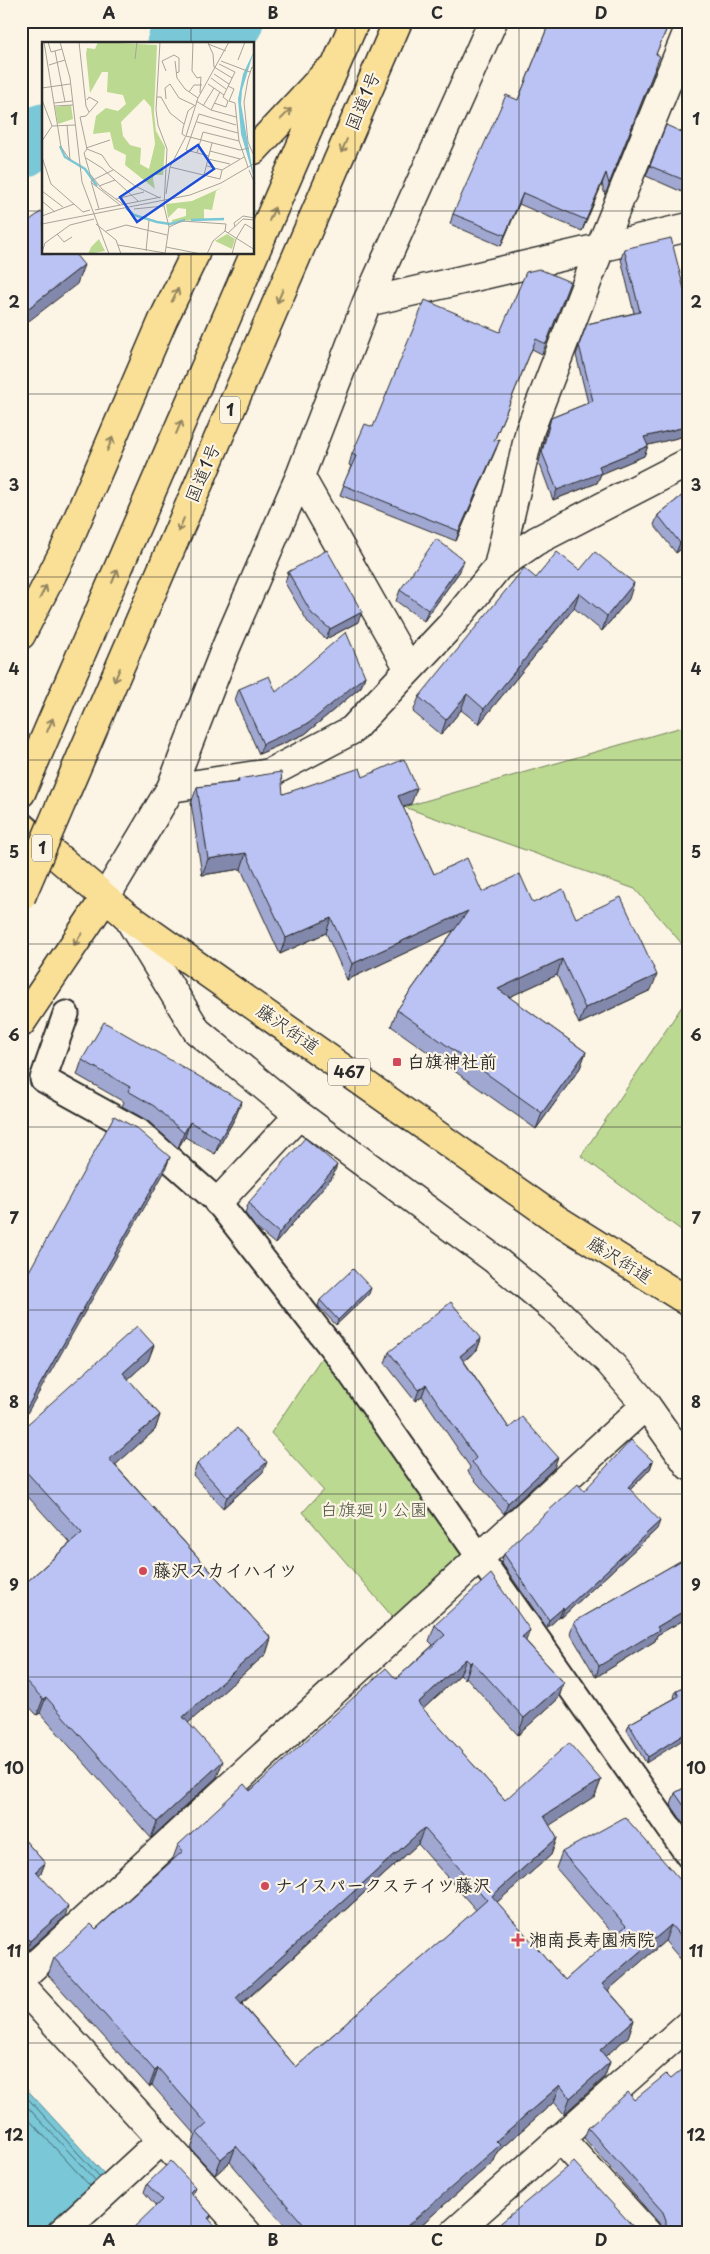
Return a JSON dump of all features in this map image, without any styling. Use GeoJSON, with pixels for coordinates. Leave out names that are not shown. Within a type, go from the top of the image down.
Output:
{"type":"FeatureCollection","features":[{"type":"Feature","properties":{"kind":"highway","name":"1"},"geometry":{"type":"LineString","coordinates":[[255,253],[355,21]]}},
{"type":"Feature","properties":{"kind":"highway","name":"国道1号"},"geometry":{"type":"LineString","coordinates":[[21,898],[398,21]]}},
{"type":"Feature","properties":{"kind":"highway"},"geometry":{"type":"LineString","coordinates":[[255,149],[273,127],[338,61]]}},
{"type":"Feature","properties":{"kind":"highway"},"geometry":{"type":"LineString","coordinates":[[21,635],[63,553],[163,320],[195,255]]}},
{"type":"Feature","properties":{"kind":"highway","name":"1"},"geometry":{"type":"LineString","coordinates":[[26,781],[254,255]]}},
{"type":"Feature","properties":{"kind":"highway","name":"藤沢街道"},"geometry":{"type":"LineString","coordinates":[[21,826],[127,916],[556,1219],[689,1302]]}},
{"type":"Feature","properties":{"kind":"highway"},"geometry":{"type":"LineString","coordinates":[[21,1024],[105,898]]}},
{"type":"Feature","properties":{"kind":"street"},"geometry":{"type":"LineString","coordinates":[[105,898],[171,788],[226,647],[300,476],[367,302],[493,21]]}},
{"type":"Feature","properties":{"kind":"street"},"geometry":{"type":"LineString","coordinates":[[498,567],[530,430],[601,246],[689,28]]}},
{"type":"Feature","properties":{"kind":"street"},"geometry":{"type":"LineString","coordinates":[[367,302],[689,227]]}},
{"type":"Feature","properties":{"kind":"street"},"geometry":{"type":"LineString","coordinates":[[171,788],[270,773],[352,730],[451,624],[498,567],[536,541],[689,462]]}},
{"type":"Feature","properties":{"kind":"street"},"geometry":{"type":"LineString","coordinates":[[300,476],[409,669]]}},
{"type":"Feature","properties":{"kind":"street"},"geometry":{"type":"LineString","coordinates":[[127,916],[197,1031],[299,1115],[508,1270],[570,1324],[609,1362],[646,1405],[689,1466]]}},
{"type":"Feature","properties":{"kind":"street"},"geometry":{"type":"LineString","coordinates":[[66,1014],[43,1079],[139,1132],[218,1202],[340,1358],[689,1856]]}},
{"type":"Feature","properties":{"kind":"street"},"geometry":{"type":"LineString","coordinates":[[218,1202],[299,1115]]}},
{"type":"Feature","properties":{"kind":"street"},"geometry":{"type":"LineString","coordinates":[[21,1978],[646,1405]]}},
{"type":"Feature","properties":{"kind":"street"},"geometry":{"type":"LineString","coordinates":[[21,1986],[247,2233]]}},
{"type":"Feature","properties":{"kind":"street"},"geometry":{"type":"LineString","coordinates":[[454,2233],[689,2024]]}},
{"type":"Feature","properties":{"kind":"street"},"geometry":{"type":"LineString","coordinates":[[560,2138],[647,2233]]}},
{"type":"Feature","properties":{"kind":"street"},"geometry":{"type":"LineString","coordinates":[[61,2233],[162,2140]]}},
{"type":"Feature","properties":{"kind":"green space"},"geometry":{"type":"Polygon","coordinates":[[[689,725],[689,952],[635,889],[404,807],[689,725]]]}},
{"type":"Feature","properties":{"kind":"green space"},"geometry":{"type":"Polygon","coordinates":[[[689,996],[689,1236],[581,1156],[689,996]]]}},
{"type":"Feature","properties":{"kind":"green space","name":"白旗廻り公園"},"geometry":{"type":"Polygon","coordinates":[[[324,1354],[473,1550],[396,1621],[303,1512],[323,1490],[271,1433],[324,1354]]]}},
{"type":"Feature","properties":{"kind":"water"},"geometry":{"type":"Polygon","coordinates":[[[21,2083],[118,2189],[68,2233],[21,2233],[21,2083]]]}},
{"type":"Feature","properties":{"kind":"building"},"geometry":{"type":"Polygon","coordinates":[[[550,21],[670,21],[656,54],[660,56],[609,184],[606,173],[586,220],[523,193],[505,235],[453,214],[506,95],[518,100],[550,21]]]}},
{"type":"Feature","properties":{"kind":"building"},"geometry":{"type":"Polygon","coordinates":[[[666,125],[686,134],[689,126],[689,182],[650,166],[666,125]]]}},
{"type":"Feature","properties":{"kind":"building"},"geometry":{"type":"Polygon","coordinates":[[[42,211],[42,255],[76,255],[84,265],[21,314],[21,227],[42,211]]]}},
{"type":"Feature","properties":{"kind":"building"},"geometry":{"type":"Polygon","coordinates":[[[671,238],[687,301],[689,301],[689,426],[644,437],[648,446],[599,466],[601,473],[557,490],[542,452],[551,418],[593,401],[579,345],[587,324],[640,312],[624,249],[671,238]]]}},
{"type":"Feature","properties":{"kind":"building"},"geometry":{"type":"Polygon","coordinates":[[[539,269],[570,282],[546,344],[536,339],[494,441],[500,439],[459,531],[343,485],[356,456],[352,454],[365,424],[373,427],[425,300],[500,332],[526,272],[539,269]]]}},
{"type":"Feature","properties":{"kind":"building"},"geometry":{"type":"Polygon","coordinates":[[[689,490],[689,536],[680,543],[658,515],[689,490]]]}},
{"type":"Feature","properties":{"kind":"building"},"geometry":{"type":"Polygon","coordinates":[[[436,539],[464,560],[428,610],[400,590],[436,539]]]}},
{"type":"Feature","properties":{"kind":"building"},"geometry":{"type":"Polygon","coordinates":[[[327,550],[362,612],[330,629],[312,614],[288,572],[327,550]]]}},
{"type":"Feature","properties":{"kind":"building"},"geometry":{"type":"Polygon","coordinates":[[[557,552],[580,570],[595,552],[634,583],[607,616],[579,593],[484,709],[467,694],[446,720],[419,697],[524,568],[536,578],[557,552]]]}},
{"type":"Feature","properties":{"kind":"building"},"geometry":{"type":"Polygon","coordinates":[[[346,632],[365,676],[309,723],[263,744],[239,689],[269,676],[276,692],[346,632]]]}},
{"type":"Feature","properties":{"kind":"building"},"geometry":{"type":"Polygon","coordinates":[[[404,759],[417,788],[398,796],[434,874],[467,858],[482,892],[520,874],[533,903],[563,889],[576,918],[621,897],[657,975],[585,1008],[562,959],[498,989],[586,1052],[542,1113],[397,1010],[468,911],[352,964],[331,918],[286,938],[246,853],[208,859],[197,787],[239,782],[238,779],[281,772],[283,794],[360,768],[363,777],[404,759]]]}},
{"type":"Feature","properties":{"kind":"building"},"geometry":{"type":"Polygon","coordinates":[[[104,1022],[242,1101],[220,1139],[190,1122],[184,1133],[154,1106],[128,1091],[130,1087],[82,1060],[104,1022]]]}},
{"type":"Feature","properties":{"kind":"building"},"geometry":{"type":"Polygon","coordinates":[[[114,1116],[136,1128],[170,1157],[21,1418],[21,1286],[114,1116]]]}},
{"type":"Feature","properties":{"kind":"building"},"geometry":{"type":"Polygon","coordinates":[[[305,1138],[337,1165],[279,1233],[260,1217],[249,1202],[305,1138]]]}},
{"type":"Feature","properties":{"kind":"building"},"geometry":{"type":"Polygon","coordinates":[[[353,1269],[371,1288],[338,1320],[320,1300],[353,1269]]]}},
{"type":"Feature","properties":{"kind":"building"},"geometry":{"type":"Polygon","coordinates":[[[451,1302],[481,1339],[460,1356],[509,1428],[522,1417],[558,1457],[508,1503],[472,1462],[476,1458],[426,1385],[419,1390],[389,1352],[451,1302]]]}},
{"type":"Feature","properties":{"kind":"building"},"geometry":{"type":"Polygon","coordinates":[[[137,1326],[154,1345],[123,1373],[160,1415],[109,1459],[271,1638],[183,1717],[223,1761],[157,1822],[46,1697],[43,1699],[21,1676],[21,1587],[82,1533],[21,1466],[21,1430],[137,1326]]]}},
{"type":"Feature","properties":{"kind":"building"},"geometry":{"type":"Polygon","coordinates":[[[237,1428],[267,1462],[227,1497],[197,1464],[237,1428]]]}},
{"type":"Feature","properties":{"kind":"building"},"geometry":{"type":"Polygon","coordinates":[[[631,1440],[653,1461],[628,1487],[660,1521],[564,1610],[563,1608],[549,1620],[504,1554],[524,1533],[578,1484],[584,1491],[631,1440]]]}},
{"type":"Feature","properties":{"kind":"building"},"geometry":{"type":"Polygon","coordinates":[[[689,1556],[689,1608],[657,1627],[659,1630],[599,1666],[574,1622],[689,1556]]]}},
{"type":"Feature","properties":{"kind":"building"},"geometry":{"type":"Polygon","coordinates":[[[491,1574],[530,1630],[522,1637],[564,1683],[524,1718],[472,1661],[470,1663],[466,1659],[418,1703],[505,1800],[569,1743],[601,1780],[544,1816],[557,1838],[492,1896],[565,1980],[626,1926],[562,1852],[625,1817],[689,1890],[689,1946],[671,1925],[602,1984],[634,2020],[600,2050],[610,2062],[570,2098],[560,2085],[496,2141],[500,2145],[399,2233],[311,2233],[236,2146],[221,2159],[197,2133],[207,2124],[158,2068],[155,2071],[54,1958],[91,1924],[96,1929],[183,1851],[178,1845],[244,1784],[250,1791],[386,1668],[396,1679],[445,1635],[435,1625],[491,1574]],[[424,1828],[236,1998],[296,2067],[487,1900],[424,1828]]]}},
{"type":"Feature","properties":{"kind":"building"},"geometry":{"type":"Polygon","coordinates":[[[689,1683],[689,1731],[648,1757],[629,1724],[679,1696],[676,1691],[689,1683]]]}},
{"type":"Feature","properties":{"kind":"building"},"geometry":{"type":"Polygon","coordinates":[[[689,1785],[689,1813],[675,1793],[689,1785]]]}},
{"type":"Feature","properties":{"kind":"building"},"geometry":{"type":"Polygon","coordinates":[[[21,1836],[45,1863],[36,1871],[68,1907],[30,1941],[28,1939],[21,1945],[21,1836]]]}},
{"type":"Feature","properties":{"kind":"building"},"geometry":{"type":"Polygon","coordinates":[[[689,2064],[689,2233],[662,2233],[666,2227],[663,2212],[588,2128],[628,2092],[634,2100],[666,2074],[671,2079],[689,2064]]]}},
{"type":"Feature","properties":{"kind":"building"},"geometry":{"type":"Polygon","coordinates":[[[171,2161],[195,2187],[190,2192],[211,2215],[208,2218],[222,2233],[128,2233],[162,2200],[147,2184],[171,2161]]]}},
{"type":"Feature","properties":{"kind":"building"},"geometry":{"type":"Polygon","coordinates":[[[574,2162],[639,2233],[490,2233],[490,2232],[574,2162]]]}},
{"type":"Feature","properties":{"kind":"waterway"},"geometry":{"type":"LineString","coordinates":[[182,42],[233,21]]}},
{"type":"Feature","properties":{"kind":"waterway"},"geometry":{"type":"LineString","coordinates":[[21,148],[42,135]]}},
{"type":"Feature","properties":{"kind":"place","name":"白旗神社前"},"geometry":{"type":"Point","coordinates":[397,1062]}},
{"type":"Feature","properties":{"kind":"place","name":"藤沢スカイハイツ"},"geometry":{"type":"Point","coordinates":[143,1571]}},
{"type":"Feature","properties":{"kind":"place","name":"ナイスパークステイツ藤沢"},"geometry":{"type":"Point","coordinates":[265,1886]}},
{"type":"Feature","properties":{"kind":"place","name":"湘南長寿園病院"},"geometry":{"type":"Point","coordinates":[518,1940]}}]}
